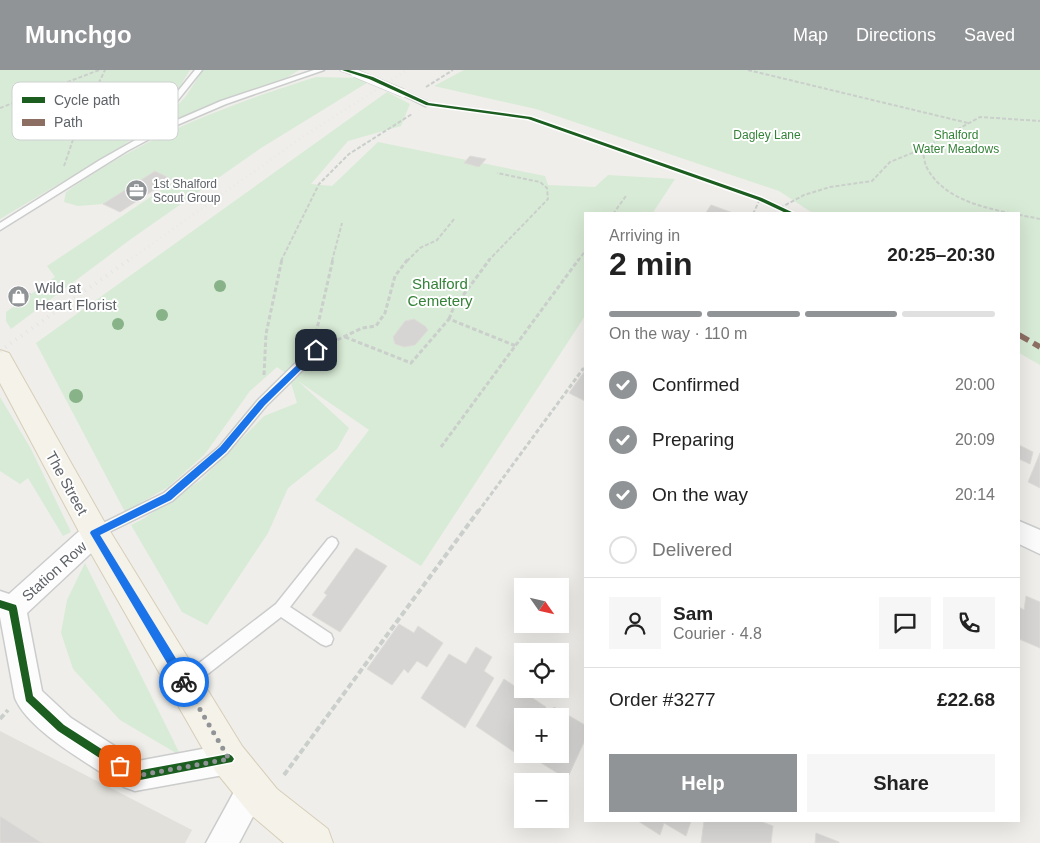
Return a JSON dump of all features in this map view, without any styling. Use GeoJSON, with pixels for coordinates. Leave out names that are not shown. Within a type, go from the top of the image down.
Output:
{"type":"FeatureCollection","features":[{"type":"Feature","properties":{"kind":"main road","name":"The Street"},"geometry":{"type":"LineString","coordinates":[[7,373],[94,533],[229,759],[258,796],[314,843]]}},
{"type":"Feature","properties":{"kind":"street","name":"Station Row"},"geometry":{"type":"LineString","coordinates":[[94,533],[6,606],[29,698],[61,728],[135,776],[229,759]]}},
{"type":"Feature","properties":{"kind":"street"},"geometry":{"type":"LineString","coordinates":[[1020,533],[1040,543]]}},
{"type":"Feature","properties":{"kind":"street"},"geometry":{"type":"LineString","coordinates":[[222,843],[258,796]]}},
{"type":"Feature","properties":{"kind":"lane"},"geometry":{"type":"LineString","coordinates":[[178,96],[198,70]]}},
{"type":"Feature","properties":{"kind":"lane"},"geometry":{"type":"LineString","coordinates":[[178,122],[321,70]]}},
{"type":"Feature","properties":{"kind":"lane"},"geometry":{"type":"LineString","coordinates":[[344,70],[428,104]]}},
{"type":"Feature","properties":{"kind":"lane"},"geometry":{"type":"LineString","coordinates":[[0,227],[140,140]]}},
{"type":"Feature","properties":{"kind":"lane"},"geometry":{"type":"LineString","coordinates":[[94,533],[168,497],[223,450],[262,403],[316,350]]}},
{"type":"Feature","properties":{"kind":"lane"},"geometry":{"type":"LineString","coordinates":[[185,683],[281,609],[332,542]]}},
{"type":"Feature","properties":{"kind":"lane"},"geometry":{"type":"LineString","coordinates":[[281,609],[326,639]]}},
{"type":"Feature","properties":{"kind":"path"},"geometry":{"type":"LineString","coordinates":[[68,82],[99,70]]}},
{"type":"Feature","properties":{"kind":"path"},"geometry":{"type":"LineString","coordinates":[[99,82],[105,70]]}},
{"type":"Feature","properties":{"kind":"path"},"geometry":{"type":"LineString","coordinates":[[411,97],[453,70]]}},
{"type":"Feature","properties":{"kind":"path"},"geometry":{"type":"LineString","coordinates":[[748,70],[969,123]]}},
{"type":"Feature","properties":{"kind":"path"},"geometry":{"type":"LineString","coordinates":[[0,108],[12,103]]}},
{"type":"Feature","properties":{"kind":"path"},"geometry":{"type":"LineString","coordinates":[[262,403],[266,334],[282,258],[319,184],[349,154],[428,104]]}},
{"type":"Feature","properties":{"kind":"path"},"geometry":{"type":"LineString","coordinates":[[780,208],[804,195],[830,187],[872,181],[890,162],[922,149],[980,117],[1040,121]]}},
{"type":"Feature","properties":{"kind":"path"},"geometry":{"type":"LineString","coordinates":[[55,193],[73,140]]}},
{"type":"Feature","properties":{"kind":"path"},"geometry":{"type":"LineString","coordinates":[[922,149],[923,162],[932,177],[956,196],[1014,212]]}},
{"type":"Feature","properties":{"kind":"path"},"geometry":{"type":"LineString","coordinates":[[344,337],[411,363],[449,319],[453,309],[484,265],[548,199],[547,188],[540,182],[497,173]]}},
{"type":"Feature","properties":{"kind":"path"},"geometry":{"type":"LineString","coordinates":[[614,212],[626,196]]}},
{"type":"Feature","properties":{"kind":"path"},"geometry":{"type":"LineString","coordinates":[[754,212],[760,199]]}},
{"type":"Feature","properties":{"kind":"path"},"geometry":{"type":"LineString","coordinates":[[1020,214],[1040,219]]}},
{"type":"Feature","properties":{"kind":"path"},"geometry":{"type":"LineString","coordinates":[[342,223],[316,334],[316,350],[362,328],[376,326],[385,312],[395,276],[403,264],[420,248],[437,240],[455,218]]}},
{"type":"Feature","properties":{"kind":"path"},"geometry":{"type":"LineString","coordinates":[[441,447],[584,253]]}},
{"type":"Feature","properties":{"kind":"path"},"geometry":{"type":"LineString","coordinates":[[449,319],[516,346]]}},
{"type":"Feature","properties":{"kind":"path"},"geometry":{"type":"LineString","coordinates":[[258,796],[584,370]]}},
{"type":"Feature","properties":{"kind":"shaded area"},"geometry":{"type":"Polygon","coordinates":[[[0,731],[192,830],[185,843],[0,843],[0,731]]]}},
{"type":"Feature","properties":{"kind":"green space"},"geometry":{"type":"Polygon","coordinates":[[[0,70],[190,70],[178,90],[178,82],[12,82],[12,140],[130,140],[0,219],[0,70]]]}},
{"type":"Feature","properties":{"kind":"green space"},"geometry":{"type":"Polygon","coordinates":[[[203,70],[299,70],[282,81],[230,98],[178,119],[178,105],[203,70]]]}},
{"type":"Feature","properties":{"kind":"green space"},"geometry":{"type":"Polygon","coordinates":[[[464,70],[1040,70],[1040,365],[1020,354],[1020,212],[811,212],[779,191],[536,109],[434,86],[464,70]]]}},
{"type":"Feature","properties":{"kind":"green space"},"geometry":{"type":"Polygon","coordinates":[[[316,77],[358,78],[370,81],[261,148],[131,239],[11,329],[6,321],[6,312],[55,277],[47,266],[173,182],[155,171],[103,204],[78,206],[64,202],[66,192],[125,154],[154,140],[178,140],[178,128],[249,99],[316,77]]]}},
{"type":"Feature","properties":{"kind":"green space","name":"Shalford Cemetery"},"geometry":{"type":"Polygon","coordinates":[[[387,92],[410,104],[401,126],[348,141],[311,184],[332,186],[378,142],[545,176],[548,185],[595,187],[608,175],[675,179],[653,212],[584,212],[584,318],[421,566],[315,500],[369,430],[298,381],[349,428],[337,449],[288,488],[268,533],[207,625],[182,612],[131,525],[201,480],[264,416],[297,403],[290,380],[293,378],[277,367],[250,391],[205,454],[168,487],[125,512],[36,343],[387,92]]]}},
{"type":"Feature","properties":{"kind":"green space"},"geometry":{"type":"Polygon","coordinates":[[[0,397],[31,449],[71,532],[63,536],[28,478],[20,484],[0,471],[0,397]]]}},
{"type":"Feature","properties":{"kind":"green space"},"geometry":{"type":"Polygon","coordinates":[[[85,563],[181,756],[120,720],[73,669],[61,633],[67,600],[85,563]]]}},
{"type":"Feature","properties":{"kind":"building"},"geometry":{"type":"Polygon","coordinates":[[[470,156],[486,159],[479,167],[464,163],[470,156]]]}},
{"type":"Feature","properties":{"kind":"building","name":"1st Shalford Scout Group"},"geometry":{"type":"Polygon","coordinates":[[[155,171],[171,179],[120,212],[103,204],[155,171]]]}},
{"type":"Feature","properties":{"kind":"building"},"geometry":{"type":"Polygon","coordinates":[[[711,205],[730,212],[706,212],[711,205]]]}},
{"type":"Feature","properties":{"kind":"building","name":"Wild at Heart Florist"},"geometry":{"type":"Polygon","coordinates":[[[22,288],[31,294],[16,304],[7,299],[22,288]]]}},
{"type":"Feature","properties":{"kind":"building"},"geometry":{"type":"Polygon","coordinates":[[[414,319],[428,330],[415,345],[404,347],[395,344],[393,337],[405,321],[414,319]]]}},
{"type":"Feature","properties":{"kind":"building"},"geometry":{"type":"Polygon","coordinates":[[[584,372],[584,400],[569,393],[584,372]]]}},
{"type":"Feature","properties":{"kind":"building"},"geometry":{"type":"Polygon","coordinates":[[[1020,446],[1033,452],[1030,464],[1020,459],[1020,446]]]}},
{"type":"Feature","properties":{"kind":"building"},"geometry":{"type":"Polygon","coordinates":[[[1040,453],[1040,488],[1028,482],[1040,453]]]}},
{"type":"Feature","properties":{"kind":"building"},"geometry":{"type":"Polygon","coordinates":[[[356,548],[387,566],[340,632],[312,615],[327,595],[324,593],[356,548]]]}},
{"type":"Feature","properties":{"kind":"building"},"geometry":{"type":"Polygon","coordinates":[[[1026,596],[1040,602],[1040,648],[1020,639],[1020,608],[1024,610],[1026,596]]]}},
{"type":"Feature","properties":{"kind":"building"},"geometry":{"type":"Polygon","coordinates":[[[399,624],[414,633],[418,626],[443,643],[427,667],[417,661],[408,673],[404,669],[392,685],[367,669],[399,624]]]}},
{"type":"Feature","properties":{"kind":"building"},"geometry":{"type":"Polygon","coordinates":[[[476,647],[492,657],[484,671],[494,678],[465,728],[421,698],[449,654],[466,664],[476,647]]]}},
{"type":"Feature","properties":{"kind":"building"},"geometry":{"type":"Polygon","coordinates":[[[504,679],[514,686],[514,698],[532,698],[546,707],[514,708],[514,752],[476,726],[504,679]]]}},
{"type":"Feature","properties":{"kind":"building"},"geometry":{"type":"Polygon","coordinates":[[[569,716],[584,724],[584,742],[569,775],[569,773],[557,773],[541,763],[569,763],[569,716]]]}},
{"type":"Feature","properties":{"kind":"building"},"geometry":{"type":"Polygon","coordinates":[[[0,816],[42,843],[0,843],[0,816]]]}},
{"type":"Feature","properties":{"kind":"building"},"geometry":{"type":"Polygon","coordinates":[[[640,822],[691,822],[686,836],[664,823],[660,835],[640,822]]]}},
{"type":"Feature","properties":{"kind":"building"},"geometry":{"type":"Polygon","coordinates":[[[704,822],[763,822],[773,826],[771,843],[701,843],[704,822]]]}},
{"type":"Feature","properties":{"kind":"building"},"geometry":{"type":"Polygon","coordinates":[[[816,833],[839,842],[839,843],[815,843],[816,833]]]}},
{"type":"Feature","properties":{"kind":"railway"},"geometry":{"type":"LineString","coordinates":[[128,261],[304,136],[407,70]]}},
{"type":"Feature","properties":{"kind":"railway"},"geometry":{"type":"LineString","coordinates":[[0,351],[130,259]]}},
{"type":"Feature","properties":{"kind":"marked path"},"geometry":{"type":"LineString","coordinates":[[1020,336],[1040,347]]}},
{"type":"Feature","properties":{"kind":"cycle path"},"geometry":{"type":"LineString","coordinates":[[344,70],[371,78],[428,104],[529,118],[760,199],[789,212]]}},
{"type":"Feature","properties":{"kind":"cycle path"},"geometry":{"type":"LineString","coordinates":[[0,604],[13,608],[29,698],[61,728],[135,776],[229,759]]}},
{"type":"Feature","properties":{"kind":"way so far"},"geometry":{"type":"LineString","coordinates":[[120,766],[135,776],[229,759],[184,682]]}},
{"type":"Feature","properties":{"kind":"place","name":"1st Shalford Scout Group"},"geometry":{"type":"Point","coordinates":[137,191]}},
{"type":"Feature","properties":{"kind":"place","name":"Wild at Heart Florist"},"geometry":{"type":"Point","coordinates":[19,296]}},
{"type":"Feature","properties":{"kind":"route"},"geometry":{"type":"LineString","coordinates":[[184,682],[94,533],[168,497],[223,450],[262,403],[316,350]]}},
{"type":"Feature","properties":{"kind":"park label","name":"Dagley Lane"},"geometry":{"type":"Point","coordinates":[767,135]}},
{"type":"Feature","properties":{"kind":"park label","name":"Shalford Water Meadows"},"geometry":{"type":"Point","coordinates":[956,142]}}]}
